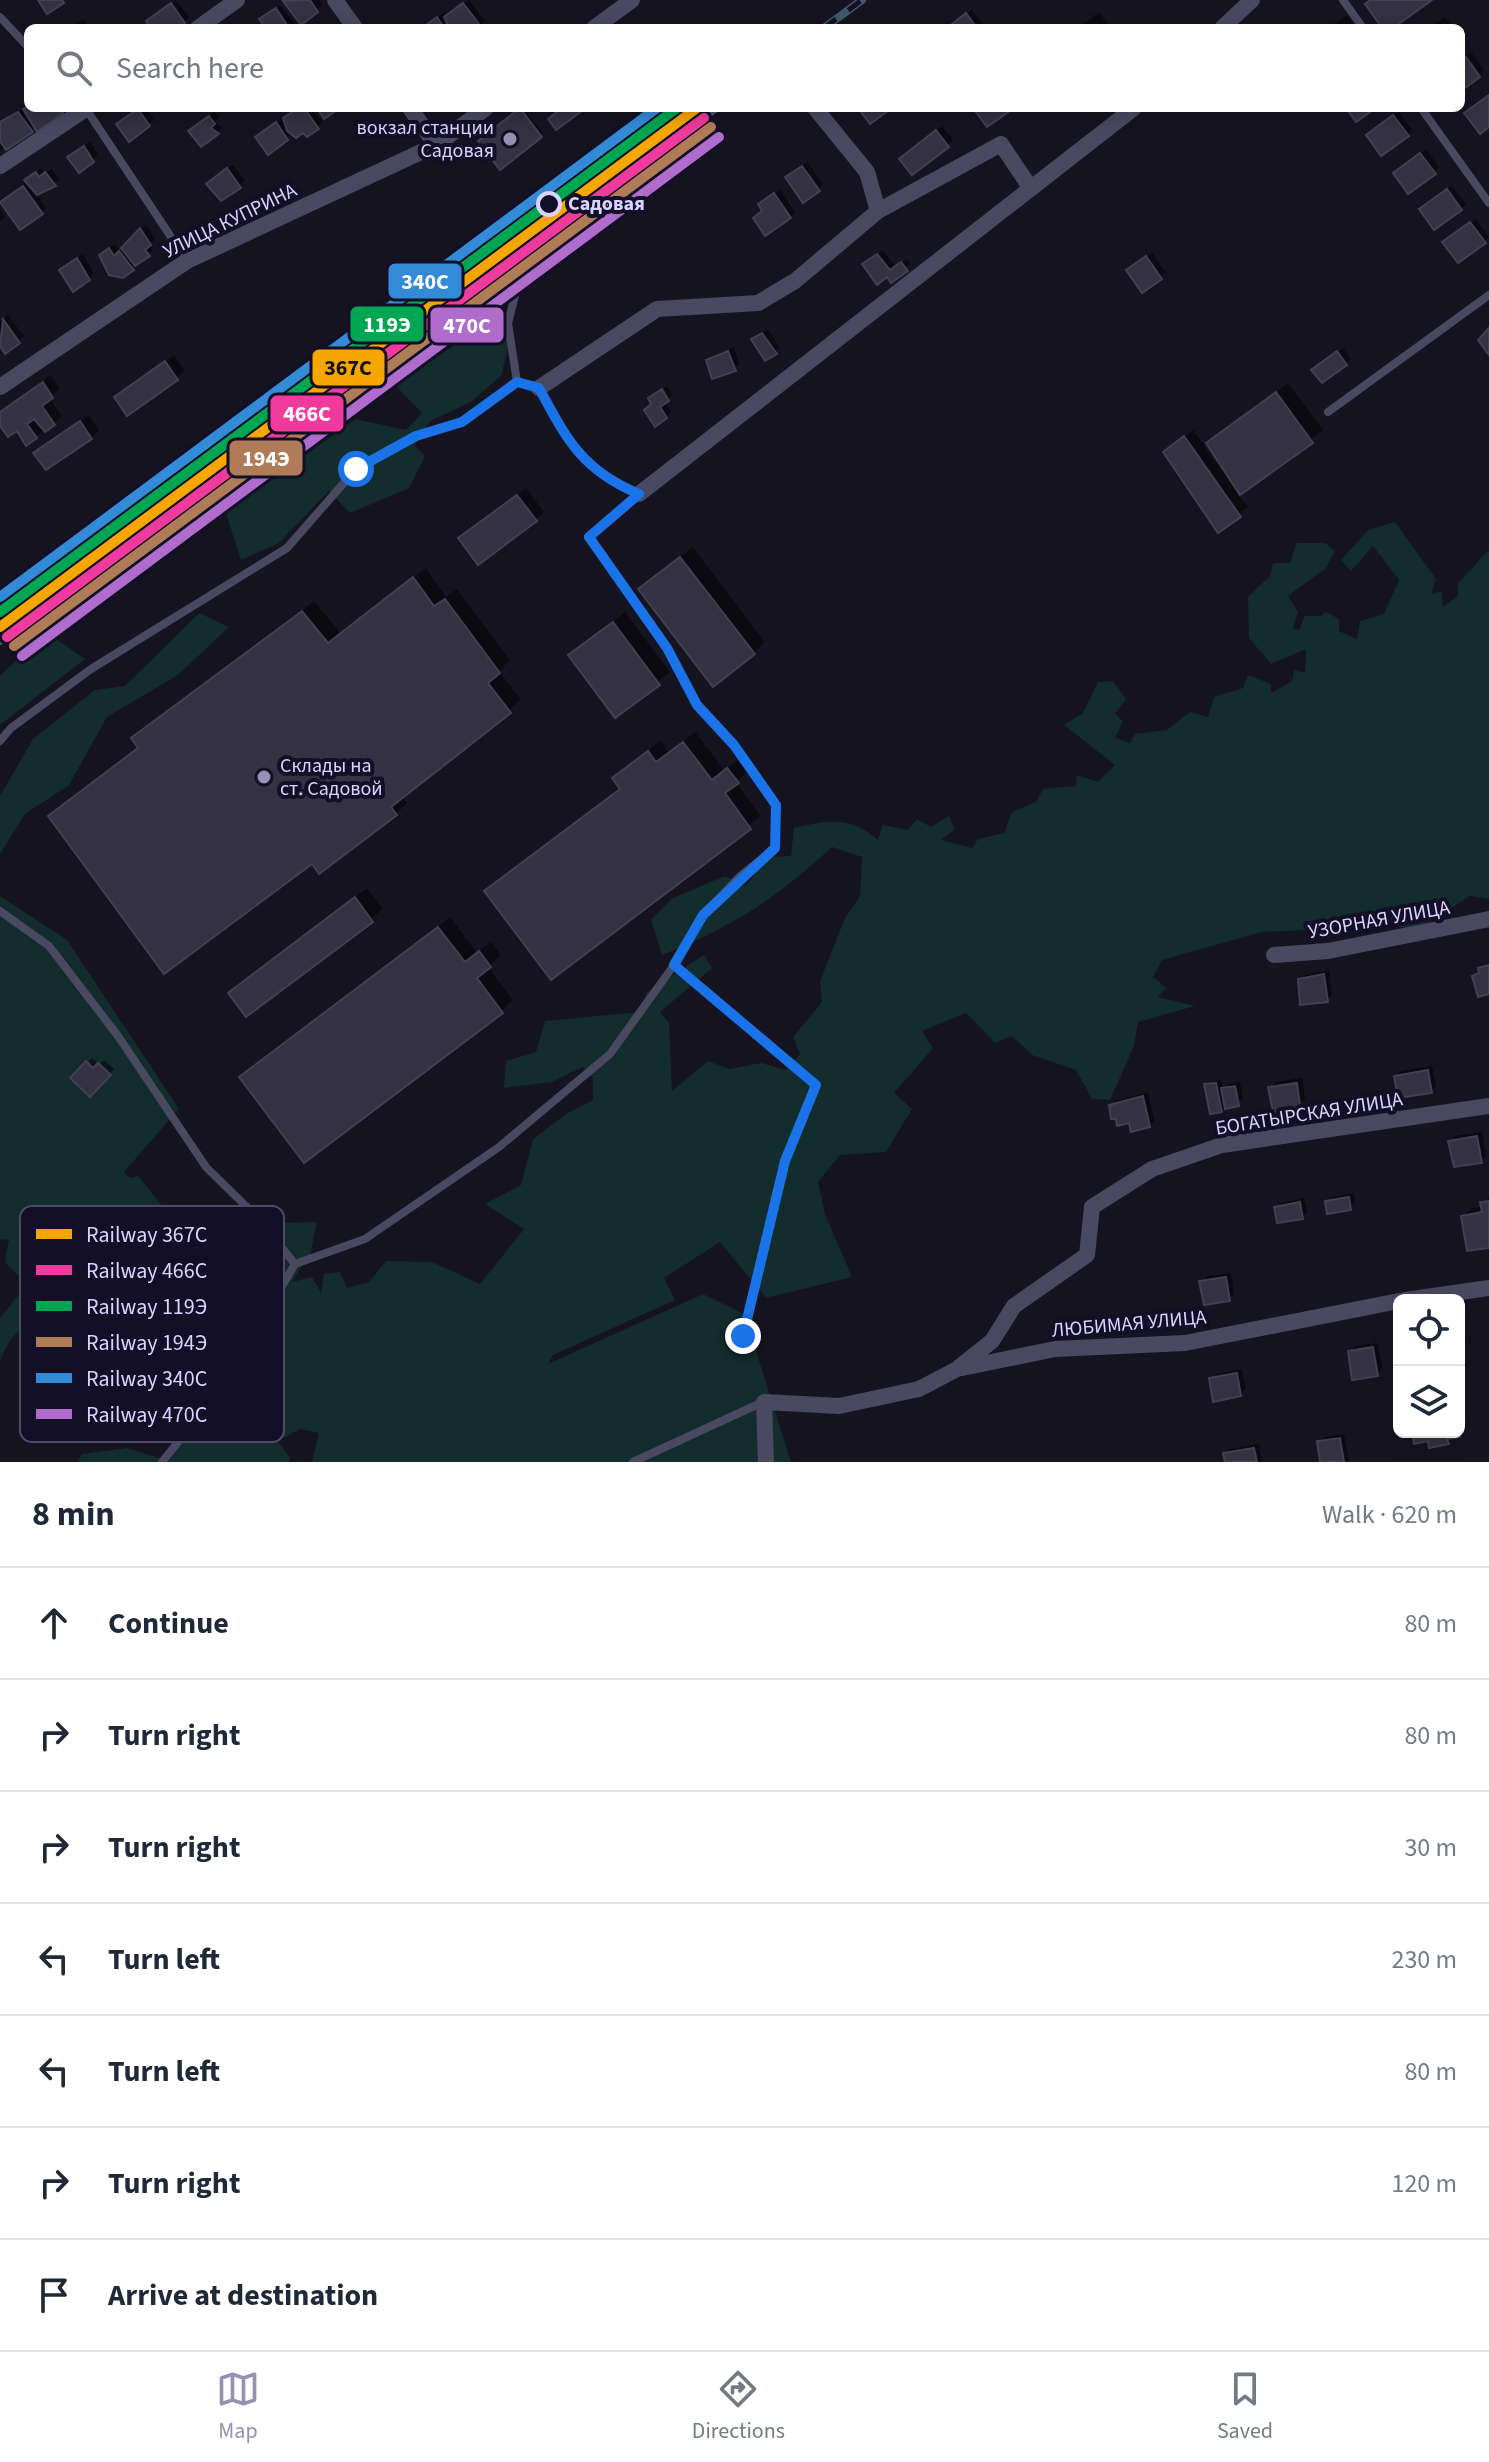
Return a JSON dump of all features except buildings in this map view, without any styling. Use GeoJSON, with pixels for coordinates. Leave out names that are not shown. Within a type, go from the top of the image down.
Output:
{"type":"FeatureCollection","features":[{"type":"Feature","properties":{"kind":"street"},"geometry":{"type":"LineString","coordinates":[[204,24],[237,0]]}},
{"type":"Feature","properties":{"kind":"street"},"geometry":{"type":"LineString","coordinates":[[335,0],[352,24]]}},
{"type":"Feature","properties":{"kind":"street"},"geometry":{"type":"LineString","coordinates":[[599,24],[632,0]]}},
{"type":"Feature","properties":{"kind":"street"},"geometry":{"type":"LineString","coordinates":[[1226,24],[1252,0]]}},
{"type":"Feature","properties":{"kind":"street"},"geometry":{"type":"LineString","coordinates":[[0,166],[80,112]]}},
{"type":"Feature","properties":{"kind":"street"},"geometry":{"type":"LineString","coordinates":[[413,112],[436,145]]}},
{"type":"Feature","properties":{"kind":"street","name":"УЛИЦА КУПРИНА"},"geometry":{"type":"LineString","coordinates":[[0,387],[187,261],[436,145],[481,112]]}},
{"type":"Feature","properties":{"kind":"street"},"geometry":{"type":"LineString","coordinates":[[818,112],[867,172],[878,211]]}},
{"type":"Feature","properties":{"kind":"street"},"geometry":{"type":"LineString","coordinates":[[639,494],[1129,112]]}},
{"type":"Feature","properties":{"kind":"street"},"geometry":{"type":"LineString","coordinates":[[539,388],[657,309],[758,303],[795,281],[878,211],[1001,144],[1030,187]]}},
{"type":"Feature","properties":{"kind":"street","name":"УЗОРНАЯ УЛИЦА"},"geometry":{"type":"LineString","coordinates":[[1274,955],[1328,951],[1489,919]]}},
{"type":"Feature","properties":{"kind":"street","name":"БОГАТЫРСКАЯ УЛИЦА"},"geometry":{"type":"LineString","coordinates":[[764,1402],[839,1406],[919,1389],[957,1369],[992,1341],[1014,1306],[1087,1255],[1092,1207],[1152,1169],[1222,1145],[1489,1106]]}},
{"type":"Feature","properties":{"kind":"street","name":"ЛЮБИМАЯ УЛИЦА"},"geometry":{"type":"LineString","coordinates":[[1449,1294],[1489,1288]]}},
{"type":"Feature","properties":{"kind":"street","name":"ЛЮБИМАЯ УЛИЦА"},"geometry":{"type":"LineString","coordinates":[[957,1369],[1055,1349],[1185,1343],[1393,1303]]}},
{"type":"Feature","properties":{"kind":"street"},"geometry":{"type":"LineString","coordinates":[[764,1402],[766,1462]]}},
{"type":"Feature","properties":{"kind":"lane"},"geometry":{"type":"LineString","coordinates":[[1343,0],[1360,24]]}},
{"type":"Feature","properties":{"kind":"lane"},"geometry":{"type":"LineString","coordinates":[[0,17],[24,43]]}},
{"type":"Feature","properties":{"kind":"lane"},"geometry":{"type":"LineString","coordinates":[[89,112],[187,261]]}},
{"type":"Feature","properties":{"kind":"lane"},"geometry":{"type":"LineString","coordinates":[[1424,112],[1489,203]]}},
{"type":"Feature","properties":{"kind":"lane"},"geometry":{"type":"LineString","coordinates":[[516,292],[508,323],[517,382]]}},
{"type":"Feature","properties":{"kind":"lane"},"geometry":{"type":"LineString","coordinates":[[1328,412],[1489,295]]}},
{"type":"Feature","properties":{"kind":"lane"},"geometry":{"type":"LineString","coordinates":[[284,1283],[295,1264],[365,1239],[499,1147],[610,1054],[674,965],[703,915],[775,848],[776,805],[734,745],[697,705],[667,648],[589,537],[639,494],[607,480],[586,461],[562,432],[539,388],[517,382]]}},
{"type":"Feature","properties":{"kind":"lane"},"geometry":{"type":"LineString","coordinates":[[0,741],[11,728],[91,669],[287,548],[356,469],[416,436],[462,422],[517,382]]}},
{"type":"Feature","properties":{"kind":"lane"},"geometry":{"type":"LineString","coordinates":[[0,911],[49,946],[118,1036],[206,1167],[246,1206]]}},
{"type":"Feature","properties":{"kind":"lane"},"geometry":{"type":"LineString","coordinates":[[674,965],[816,1085],[785,1161],[743,1336]]}},
{"type":"Feature","properties":{"kind":"lane"},"geometry":{"type":"LineString","coordinates":[[284,1251],[295,1264]]}},
{"type":"Feature","properties":{"kind":"lane"},"geometry":{"type":"LineString","coordinates":[[633,1462],[764,1402]]}},
{"type":"Feature","properties":{"kind":"lane"},"geometry":{"type":"LineString","coordinates":[[162,1462],[178,1442]]}},
{"type":"Feature","properties":{"kind":"green space"},"geometry":{"type":"Polygon","coordinates":[[[494,320],[512,333],[501,376],[471,402],[430,421],[415,445],[425,457],[409,488],[350,513],[329,491],[279,543],[241,560],[226,513],[355,419],[406,430],[422,413],[394,384],[494,320]]]}},
{"type":"Feature","properties":{"kind":"green space"},"geometry":{"type":"Polygon","coordinates":[[[1395,522],[1436,579],[1431,594],[1442,591],[1443,607],[1458,596],[1458,583],[1489,550],[1489,899],[1470,896],[1418,929],[1384,925],[1379,912],[1348,928],[1262,932],[1162,960],[1153,977],[1166,988],[1158,997],[1195,1006],[1138,1022],[1134,1046],[1110,1100],[1092,1099],[1076,1070],[1032,1055],[1012,1036],[995,1043],[966,1013],[922,1031],[933,1048],[894,1093],[912,1109],[886,1152],[840,1155],[818,1182],[825,1214],[852,1277],[766,1298],[720,1242],[664,1278],[675,1300],[553,1355],[548,1364],[703,1294],[754,1319],[756,1351],[791,1462],[312,1462],[319,1433],[300,1429],[284,1438],[284,1223],[317,1222],[311,1252],[292,1282],[312,1277],[321,1293],[324,1274],[340,1272],[347,1288],[369,1282],[386,1261],[432,1262],[480,1284],[524,1229],[485,1204],[521,1185],[533,1139],[566,1114],[593,1100],[593,1078],[583,1067],[552,1082],[504,1088],[506,1061],[536,1052],[545,1021],[639,1012],[647,992],[704,955],[712,968],[660,1012],[669,1023],[672,1091],[708,1061],[729,1069],[761,1063],[786,1070],[800,1054],[793,1037],[822,1002],[820,981],[845,918],[860,896],[862,857],[832,847],[792,882],[753,910],[662,955],[651,920],[673,898],[725,876],[746,886],[768,857],[791,856],[794,828],[806,825],[848,823],[878,840],[883,825],[908,830],[917,819],[931,827],[949,816],[955,829],[941,840],[972,848],[978,839],[1004,833],[1012,812],[1036,802],[1043,789],[1076,786],[1077,775],[1098,782],[1115,765],[1064,725],[1083,713],[1098,682],[1113,681],[1126,699],[1115,714],[1123,721],[1115,738],[1130,743],[1135,734],[1167,730],[1190,712],[1208,717],[1214,697],[1243,688],[1248,675],[1271,684],[1271,693],[1292,681],[1294,670],[1305,673],[1306,649],[1271,664],[1249,638],[1248,597],[1270,576],[1273,563],[1290,563],[1297,543],[1325,543],[1335,551],[1326,568],[1288,596],[1298,612],[1293,628],[1299,630],[1305,616],[1321,616],[1326,612],[1339,619],[1339,631],[1357,639],[1360,621],[1384,614],[1399,580],[1373,546],[1351,571],[1341,560],[1368,530],[1395,522]]]}},
{"type":"Feature","properties":{"kind":"green space"},"geometry":{"type":"Polygon","coordinates":[[[199,613],[229,627],[178,675],[107,717],[69,785],[25,814],[0,854],[0,796],[33,739],[95,690],[125,686],[199,613]]]}},
{"type":"Feature","properties":{"kind":"green space"},"geometry":{"type":"Polygon","coordinates":[[[46,632],[85,659],[0,725],[0,676],[46,632]]]}},
{"type":"Feature","properties":{"kind":"green space"},"geometry":{"type":"Polygon","coordinates":[[[0,896],[67,940],[179,1109],[124,1172],[130,1178],[138,1176],[162,1206],[20,1206],[20,1278],[5,1262],[9,1239],[0,1240],[0,896]]]}},
{"type":"Feature","properties":{"kind":"green space"},"geometry":{"type":"Polygon","coordinates":[[[20,1294],[20,1330],[0,1362],[0,1318],[20,1294]]]}},
{"type":"Feature","properties":{"kind":"green space"},"geometry":{"type":"Polygon","coordinates":[[[182,1442],[279,1442],[290,1458],[289,1462],[78,1462],[82,1454],[127,1448],[168,1461],[182,1442]]]}},
{"type":"Feature","properties":{"kind":"railway"},"geometry":{"type":"LineString","coordinates":[[829,24],[862,0]]}},
{"type":"Feature","properties":{"kind":"railway"},"geometry":{"type":"LineString","coordinates":[[0,641],[711,112]]}},
{"type":"Feature","properties":{"kind":"rail line","name":"340С"},"geometry":{"type":"LineString","coordinates":[[0,597],[652,112]]}},
{"type":"Feature","properties":{"kind":"rail line","name":"119Э"},"geometry":{"type":"LineString","coordinates":[[0,612],[672,112]]}},
{"type":"Feature","properties":{"kind":"rail line","name":"367С"},"geometry":{"type":"LineString","coordinates":[[0,627],[692,112]]}},
{"type":"Feature","properties":{"kind":"rail line","name":"466С"},"geometry":{"type":"LineString","coordinates":[[7,637],[704,118]]}},
{"type":"Feature","properties":{"kind":"rail line","name":"194Э"},"geometry":{"type":"LineString","coordinates":[[14,646],[711,127]]}},
{"type":"Feature","properties":{"kind":"rail line","name":"470С"},"geometry":{"type":"LineString","coordinates":[[22,656],[719,137]]}},
{"type":"Feature","properties":{"kind":"place","name":"вокзал станции Садовая"},"geometry":{"type":"Point","coordinates":[510,139]}},
{"type":"Feature","properties":{"kind":"place","name":"Садовая"},"geometry":{"type":"Point","coordinates":[549,204]}},
{"type":"Feature","properties":{"kind":"place","name":"Склады на ст. Садовой"},"geometry":{"type":"Point","coordinates":[264,777]}},
{"type":"Feature","properties":{"kind":"route"},"geometry":{"type":"LineString","coordinates":[[356,469],[416,436],[462,422],[517,382],[539,388],[562,432],[586,461],[607,480],[639,494],[589,537],[667,648],[697,705],[734,745],[776,805],[775,848],[740,876],[703,915],[674,965],[816,1085],[785,1161],[743,1336]]}}]}
